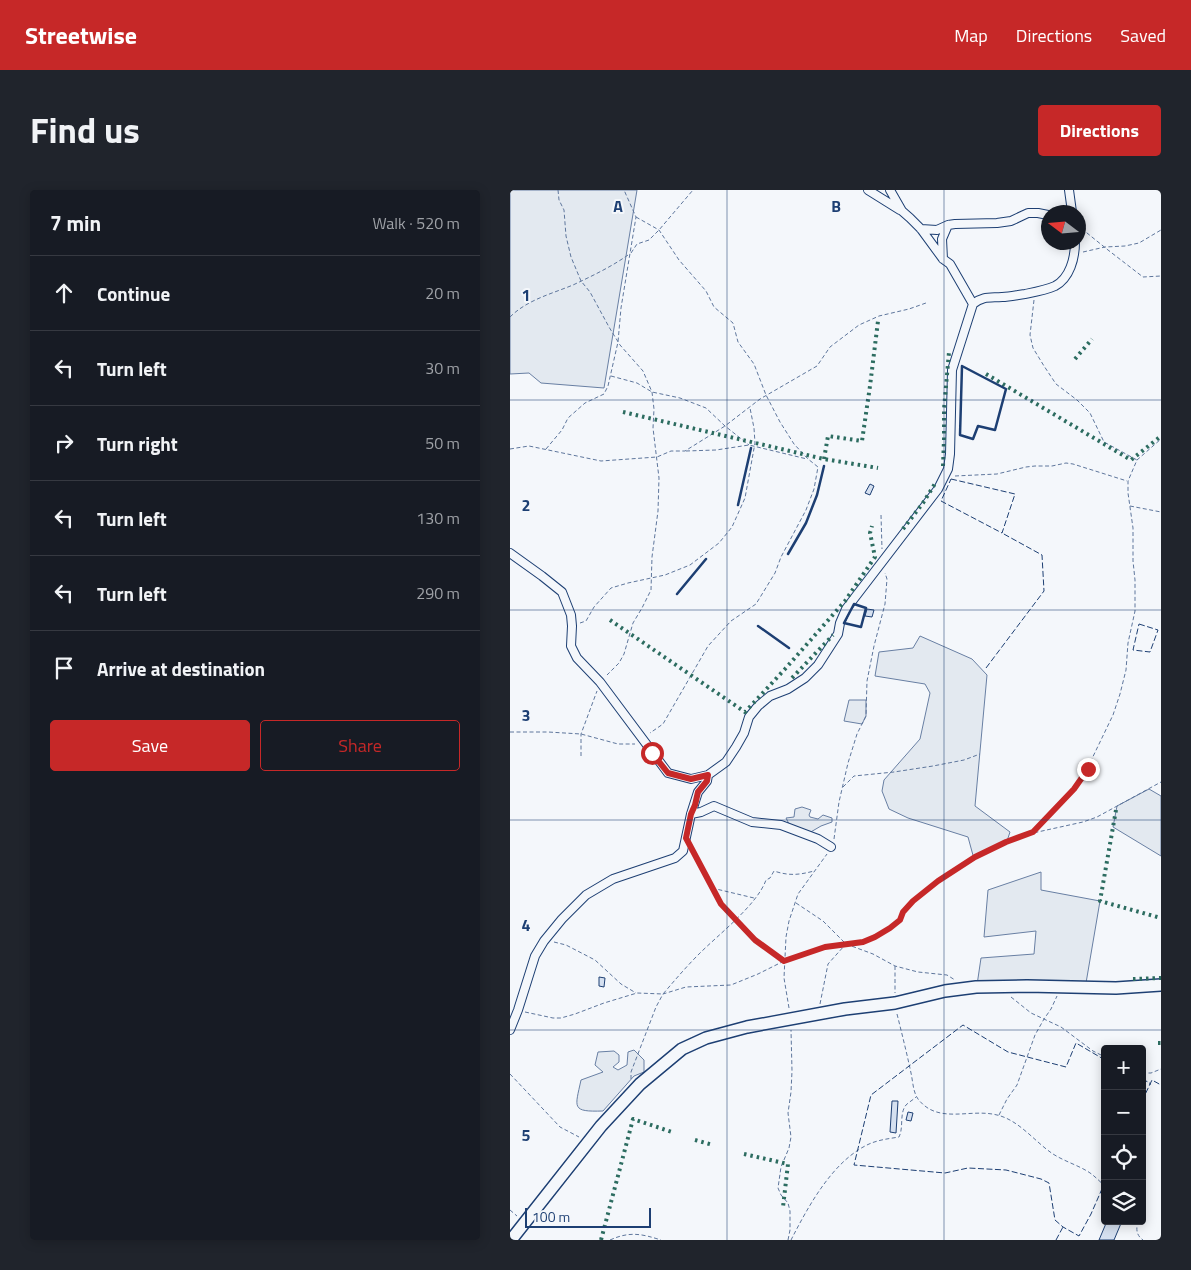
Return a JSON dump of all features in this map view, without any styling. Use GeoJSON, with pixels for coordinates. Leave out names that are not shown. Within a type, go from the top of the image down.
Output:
{"type":"FeatureCollection","features":[{"type":"Feature","properties":{"kind":"street"},"geometry":{"type":"LineString","coordinates":[[868,190],[902,212],[921,229],[943,260],[950,264],[973,304]]}},
{"type":"Feature","properties":{"kind":"street"},"geometry":{"type":"LineString","coordinates":[[890,190],[902,212]]}},
{"type":"Feature","properties":{"kind":"street"},"geometry":{"type":"LineString","coordinates":[[1069,190],[1071,205]]}},
{"type":"Feature","properties":{"kind":"street"},"geometry":{"type":"LineString","coordinates":[[921,229],[938,230],[956,224],[1004,222],[1011,221],[1028,213],[1041,214]]}},
{"type":"Feature","properties":{"kind":"street"},"geometry":{"type":"LineString","coordinates":[[943,260],[942,239],[948,226]]}},
{"type":"Feature","properties":{"kind":"street"},"geometry":{"type":"LineString","coordinates":[[510,553],[562,592],[571,615],[571,646],[577,658],[600,682],[639,742],[668,773],[691,779],[708,775],[726,762],[744,733],[749,717],[758,706],[770,696],[788,689],[805,678],[818,665],[838,634],[846,609],[938,489],[948,469],[950,454],[952,370],[973,304],[986,298],[1035,292],[1055,286],[1063,280],[1072,264],[1075,253]]}},
{"type":"Feature","properties":{"kind":"street"},"geometry":{"type":"LineString","coordinates":[[510,1030],[535,956],[544,941],[586,894],[612,879],[675,858],[683,851],[698,792],[707,781],[708,775]]}},
{"type":"Feature","properties":{"kind":"street"},"geometry":{"type":"LineString","coordinates":[[691,814],[714,806],[752,822],[780,825],[818,839],[831,847]]}},
{"type":"Feature","properties":{"kind":"street"},"geometry":{"type":"LineString","coordinates":[[511,1240],[601,1126],[630,1095],[652,1073],[682,1049],[706,1038],[747,1027],[845,1009],[895,1003],[945,991],[976,987],[1062,986],[1116,988],[1161,985]]}},
{"type":"Feature","properties":{"kind":"path"},"geometry":{"type":"LineString","coordinates":[[558,190],[559,200],[564,210],[569,250],[581,281],[590,292],[608,328],[643,371],[652,392],[654,409],[653,428],[659,478],[651,590],[633,623],[624,654],[619,663],[600,682],[581,734],[581,756]]}},
{"type":"Feature","properties":{"kind":"path"},"geometry":{"type":"LineString","coordinates":[[546,450],[562,430],[568,418],[585,403],[604,394],[611,376],[618,342],[636,217],[624,190]]}},
{"type":"Feature","properties":{"kind":"path"},"geometry":{"type":"LineString","coordinates":[[510,316],[534,300],[581,281],[630,255],[637,244],[649,240],[659,230],[693,190]]}},
{"type":"Feature","properties":{"kind":"path"},"geometry":{"type":"LineString","coordinates":[[510,732],[581,734],[618,744],[639,742],[663,724],[708,646],[731,622],[756,604],[775,573],[781,557],[806,510],[814,489],[818,467],[808,460],[794,444],[780,422],[766,395],[754,364],[738,342],[733,323],[714,307],[706,292],[679,260],[659,230],[636,217]]}},
{"type":"Feature","properties":{"kind":"path"},"geometry":{"type":"LineString","coordinates":[[1075,253],[1139,243],[1161,230]]}},
{"type":"Feature","properties":{"kind":"path"},"geometry":{"type":"LineString","coordinates":[[1086,231],[1143,277],[1161,276]]}},
{"type":"Feature","properties":{"kind":"path"},"geometry":{"type":"LineString","coordinates":[[1035,292],[1030,335],[1033,348],[1056,384],[1090,413],[1104,442],[1136,460]]}},
{"type":"Feature","properties":{"kind":"path"},"geometry":{"type":"LineString","coordinates":[[685,451],[724,426],[766,395],[817,366],[830,347],[860,325],[879,316],[926,303]]}},
{"type":"Feature","properties":{"kind":"path"},"geometry":{"type":"LineString","coordinates":[[611,376],[637,384],[652,392],[680,398],[706,408],[724,426],[749,445]]}},
{"type":"Feature","properties":{"kind":"path"},"geometry":{"type":"LineString","coordinates":[[572,626],[586,620],[594,606],[611,588],[665,575],[690,565],[720,543],[732,527],[745,498],[754,446],[754,428],[750,407]]}},
{"type":"Feature","properties":{"kind":"path"},"geometry":{"type":"LineString","coordinates":[[1033,832],[1074,789],[1088,769],[1113,715],[1120,694],[1126,670],[1128,643],[1135,611],[1133,528],[1128,481],[1136,460],[1161,439]]}},
{"type":"Feature","properties":{"kind":"path"},"geometry":{"type":"LineString","coordinates":[[510,449],[529,446],[601,461],[657,457],[671,451],[716,450],[749,445],[808,460]]}},
{"type":"Feature","properties":{"kind":"path"},"geometry":{"type":"LineString","coordinates":[[944,476],[997,474],[1026,467],[1052,466],[1066,463],[1128,481]]}},
{"type":"Feature","properties":{"kind":"path"},"geometry":{"type":"LineString","coordinates":[[1130,506],[1161,512]]}},
{"type":"Feature","properties":{"kind":"path"},"geometry":{"type":"LineString","coordinates":[[789,1240],[790,1211],[788,1203],[778,1188],[781,1167],[789,1148],[791,1137],[788,1113],[792,1071],[790,1019],[784,978],[789,920],[798,894],[834,842],[839,802],[848,763],[857,734],[866,716],[867,681],[874,646],[886,604],[887,579],[882,562],[881,515]]}},
{"type":"Feature","properties":{"kind":"path"},"geometry":{"type":"LineString","coordinates":[[843,788],[854,776],[933,766],[964,760],[980,754]]}},
{"type":"Feature","properties":{"kind":"path"},"geometry":{"type":"LineString","coordinates":[[518,1010],[561,1018],[604,1002],[637,994],[663,994],[686,987],[730,985],[784,961],[825,947],[863,942],[890,928],[900,920],[903,912],[913,901],[938,881],[975,857],[1006,842],[1033,832],[1083,822],[1097,817],[1161,782]]}},
{"type":"Feature","properties":{"kind":"path"},"geometry":{"type":"LineString","coordinates":[[686,838],[721,904],[755,940],[784,961]]}},
{"type":"Feature","properties":{"kind":"path"},"geometry":{"type":"LineString","coordinates":[[630,1095],[632,1072],[656,1007],[663,994],[699,954],[755,898],[774,871],[785,875],[815,871]]}},
{"type":"Feature","properties":{"kind":"path"},"geometry":{"type":"LineString","coordinates":[[712,888],[755,898]]}},
{"type":"Feature","properties":{"kind":"path"},"geometry":{"type":"LineString","coordinates":[[795,902],[823,921],[846,944],[873,954],[895,966],[918,972],[947,975],[954,979]]}},
{"type":"Feature","properties":{"kind":"path"},"geometry":{"type":"LineString","coordinates":[[544,941],[566,944],[595,960],[621,984],[637,994]]}},
{"type":"Feature","properties":{"kind":"path"},"geometry":{"type":"LineString","coordinates":[[818,1014],[828,964],[846,944]]}},
{"type":"Feature","properties":{"kind":"path"},"geometry":{"type":"LineString","coordinates":[[895,966],[895,1003],[916,1097],[928,1109],[936,1112],[952,1114],[981,1112],[999,1115],[1008,1119],[1055,1155],[1089,1172],[1101,1182]]}},
{"type":"Feature","properties":{"kind":"path"},"geometry":{"type":"LineString","coordinates":[[999,1115],[1017,1085],[1035,1035],[1062,986]]}},
{"type":"Feature","properties":{"kind":"path"},"geometry":{"type":"LineString","coordinates":[[1012,998],[1031,1013],[1061,1027],[1101,1055]]}},
{"type":"Feature","properties":{"kind":"path"},"geometry":{"type":"LineString","coordinates":[[1146,1073],[1152,1074],[1161,1069]]}},
{"type":"Feature","properties":{"kind":"path"},"geometry":{"type":"LineString","coordinates":[[510,1074],[560,1127],[589,1142]]}},
{"type":"Feature","properties":{"kind":"path"},"geometry":{"type":"LineString","coordinates":[[789,1240],[809,1205],[833,1173],[848,1158],[864,1146],[878,1140],[899,1137],[902,1113],[906,1106],[916,1097]]}},
{"type":"Feature","properties":{"kind":"path"},"geometry":{"type":"LineString","coordinates":[[1137,1225],[1137,1234],[1143,1240]]}},
{"type":"Feature","properties":{"kind":"path"},"geometry":{"type":"LineString","coordinates":[[610,1240],[625,1235],[640,1234],[661,1240]]}},
{"type":"Feature","properties":{"kind":"shaded area"},"geometry":{"type":"Polygon","coordinates":[[[510,190],[637,190],[604,388],[541,383],[529,373],[510,374],[510,190]]]}},
{"type":"Feature","properties":{"kind":"shaded area"},"geometry":{"type":"Polygon","coordinates":[[[920,636],[972,659],[987,675],[975,806],[1010,832],[1006,844],[974,859],[968,837],[908,818],[889,809],[882,791],[884,780],[920,739],[930,693],[925,684],[875,676],[879,652],[913,648],[920,636]]]}},
{"type":"Feature","properties":{"kind":"shaded area"},"geometry":{"type":"Polygon","coordinates":[[[849,700],[866,700],[866,716],[862,724],[844,721],[849,700]]]}},
{"type":"Feature","properties":{"kind":"shaded area"},"geometry":{"type":"Polygon","coordinates":[[[1149,789],[1161,796],[1161,856],[1113,827],[1117,806],[1149,789]]]}},
{"type":"Feature","properties":{"kind":"shaded area"},"geometry":{"type":"Polygon","coordinates":[[[802,807],[811,810],[810,817],[818,819],[823,815],[832,818],[832,822],[809,833],[790,826],[786,818],[794,817],[795,809],[802,807]]]}},
{"type":"Feature","properties":{"kind":"shaded area"},"geometry":{"type":"Polygon","coordinates":[[[1041,872],[1041,890],[1100,901],[1086,983],[977,985],[981,958],[1034,954],[1036,931],[984,937],[988,890],[1041,872]]]}},
{"type":"Feature","properties":{"kind":"shaded area"},"geometry":{"type":"Polygon","coordinates":[[[634,1050],[644,1060],[644,1072],[634,1076],[603,1111],[585,1111],[580,1109],[577,1097],[581,1080],[603,1072],[595,1065],[598,1052],[614,1051],[619,1055],[619,1062],[613,1067],[618,1070],[627,1065],[628,1052],[634,1050]]]}},
{"type":"Feature","properties":{"kind":"building"},"geometry":{"type":"Polygon","coordinates":[[[870,484],[874,486],[870,495],[865,493],[870,484]]]}},
{"type":"Feature","properties":{"kind":"building"},"geometry":{"type":"Polygon","coordinates":[[[867,609],[874,610],[872,617],[865,616],[867,609]]]}},
{"type":"Feature","properties":{"kind":"building"},"geometry":{"type":"Polygon","coordinates":[[[599,977],[605,978],[604,987],[599,986],[599,977]]]}},
{"type":"Feature","properties":{"kind":"building"},"geometry":{"type":"Polygon","coordinates":[[[892,1101],[898,1101],[896,1133],[890,1132],[892,1101]]]}},
{"type":"Feature","properties":{"kind":"building"},"geometry":{"type":"Polygon","coordinates":[[[908,1112],[913,1113],[911,1121],[906,1120],[908,1112]]]}},
{"type":"Feature","properties":{"kind":"building"},"geometry":{"type":"Polygon","coordinates":[[[1105,1225],[1120,1225],[1114,1240],[1099,1240],[1105,1225]]]}},
{"type":"Feature","properties":{"kind":"hedge"},"geometry":{"type":"LineString","coordinates":[[824,459],[828,436],[862,441],[878,321]]}},
{"type":"Feature","properties":{"kind":"hedge"},"geometry":{"type":"LineString","coordinates":[[1075,359],[1092,339]]}},
{"type":"Feature","properties":{"kind":"hedge"},"geometry":{"type":"LineString","coordinates":[[943,466],[944,409],[949,352]]}},
{"type":"Feature","properties":{"kind":"hedge"},"geometry":{"type":"LineString","coordinates":[[986,374],[1131,460],[1161,436]]}},
{"type":"Feature","properties":{"kind":"hedge"},"geometry":{"type":"LineString","coordinates":[[623,412],[824,459],[878,468]]}},
{"type":"Feature","properties":{"kind":"hedge"},"geometry":{"type":"LineString","coordinates":[[903,529],[936,482]]}},
{"type":"Feature","properties":{"kind":"hedge"},"geometry":{"type":"LineString","coordinates":[[610,620],[745,712],[845,601],[875,557],[870,533],[872,526]]}},
{"type":"Feature","properties":{"kind":"hedge"},"geometry":{"type":"LineString","coordinates":[[792,678],[833,635]]}},
{"type":"Feature","properties":{"kind":"hedge"},"geometry":{"type":"LineString","coordinates":[[1116,810],[1100,901],[1161,918]]}},
{"type":"Feature","properties":{"kind":"hedge"},"geometry":{"type":"LineString","coordinates":[[1133,979],[1161,978]]}},
{"type":"Feature","properties":{"kind":"hedge"},"geometry":{"type":"LineString","coordinates":[[601,1240],[633,1119],[672,1132]]}},
{"type":"Feature","properties":{"kind":"hedge"},"geometry":{"type":"LineString","coordinates":[[695,1140],[713,1145]]}},
{"type":"Feature","properties":{"kind":"hedge"},"geometry":{"type":"LineString","coordinates":[[744,1154],[788,1164],[783,1207]]}},
{"type":"Feature","properties":{"kind":"fence"},"geometry":{"type":"LineString","coordinates":[[951,479],[1015,494],[1002,533],[941,501],[951,479]]}},
{"type":"Feature","properties":{"kind":"fence"},"geometry":{"type":"LineString","coordinates":[[986,668],[1044,591],[1042,555],[1002,533]]}},
{"type":"Feature","properties":{"kind":"fence"},"geometry":{"type":"LineString","coordinates":[[1139,624],[1158,630],[1150,652],[1133,650],[1139,624]]}},
{"type":"Feature","properties":{"kind":"fence"},"geometry":{"type":"LineString","coordinates":[[1101,1058],[1076,1043],[1066,1067],[1008,1052],[963,1025],[871,1095],[854,1165],[945,1173],[968,1168],[1006,1170],[1041,1179],[1049,1183],[1055,1220],[1079,1236],[1101,1191]]}},
{"type":"Feature","properties":{"kind":"fence"},"geometry":{"type":"LineString","coordinates":[[1146,1093],[1152,1080],[1161,1085]]}},
{"type":"Feature","properties":{"kind":"fence"},"geometry":{"type":"LineString","coordinates":[[1146,1081],[1150,1085]]}},
{"type":"Feature","properties":{"kind":"fence"},"geometry":{"type":"LineString","coordinates":[[1056,1240],[1063,1227],[1065,1228]]}},
{"type":"Feature","properties":{"kind":"wall"},"geometry":{"type":"LineString","coordinates":[[962,366],[1006,389],[995,430],[978,426],[973,439],[960,435],[962,366]]}},
{"type":"Feature","properties":{"kind":"wall"},"geometry":{"type":"LineString","coordinates":[[738,505],[751,448]]}},
{"type":"Feature","properties":{"kind":"wall"},"geometry":{"type":"LineString","coordinates":[[788,554],[806,523],[817,495],[824,466]]}},
{"type":"Feature","properties":{"kind":"wall"},"geometry":{"type":"LineString","coordinates":[[677,594],[706,559]]}},
{"type":"Feature","properties":{"kind":"wall"},"geometry":{"type":"LineString","coordinates":[[854,604],[866,608],[861,627],[844,623],[854,604]]}},
{"type":"Feature","properties":{"kind":"wall"},"geometry":{"type":"LineString","coordinates":[[758,626],[789,648]]}},
{"type":"Feature","properties":{"kind":"route"},"geometry":{"type":"LineString","coordinates":[[652,753],[668,773],[691,779],[708,775],[707,781],[698,792],[686,838],[721,904],[755,940],[784,961],[825,947],[863,942],[890,928],[900,920],[903,912],[913,901],[938,881],[975,857],[1006,842],[1033,832],[1074,789],[1088,769]]}}]}
